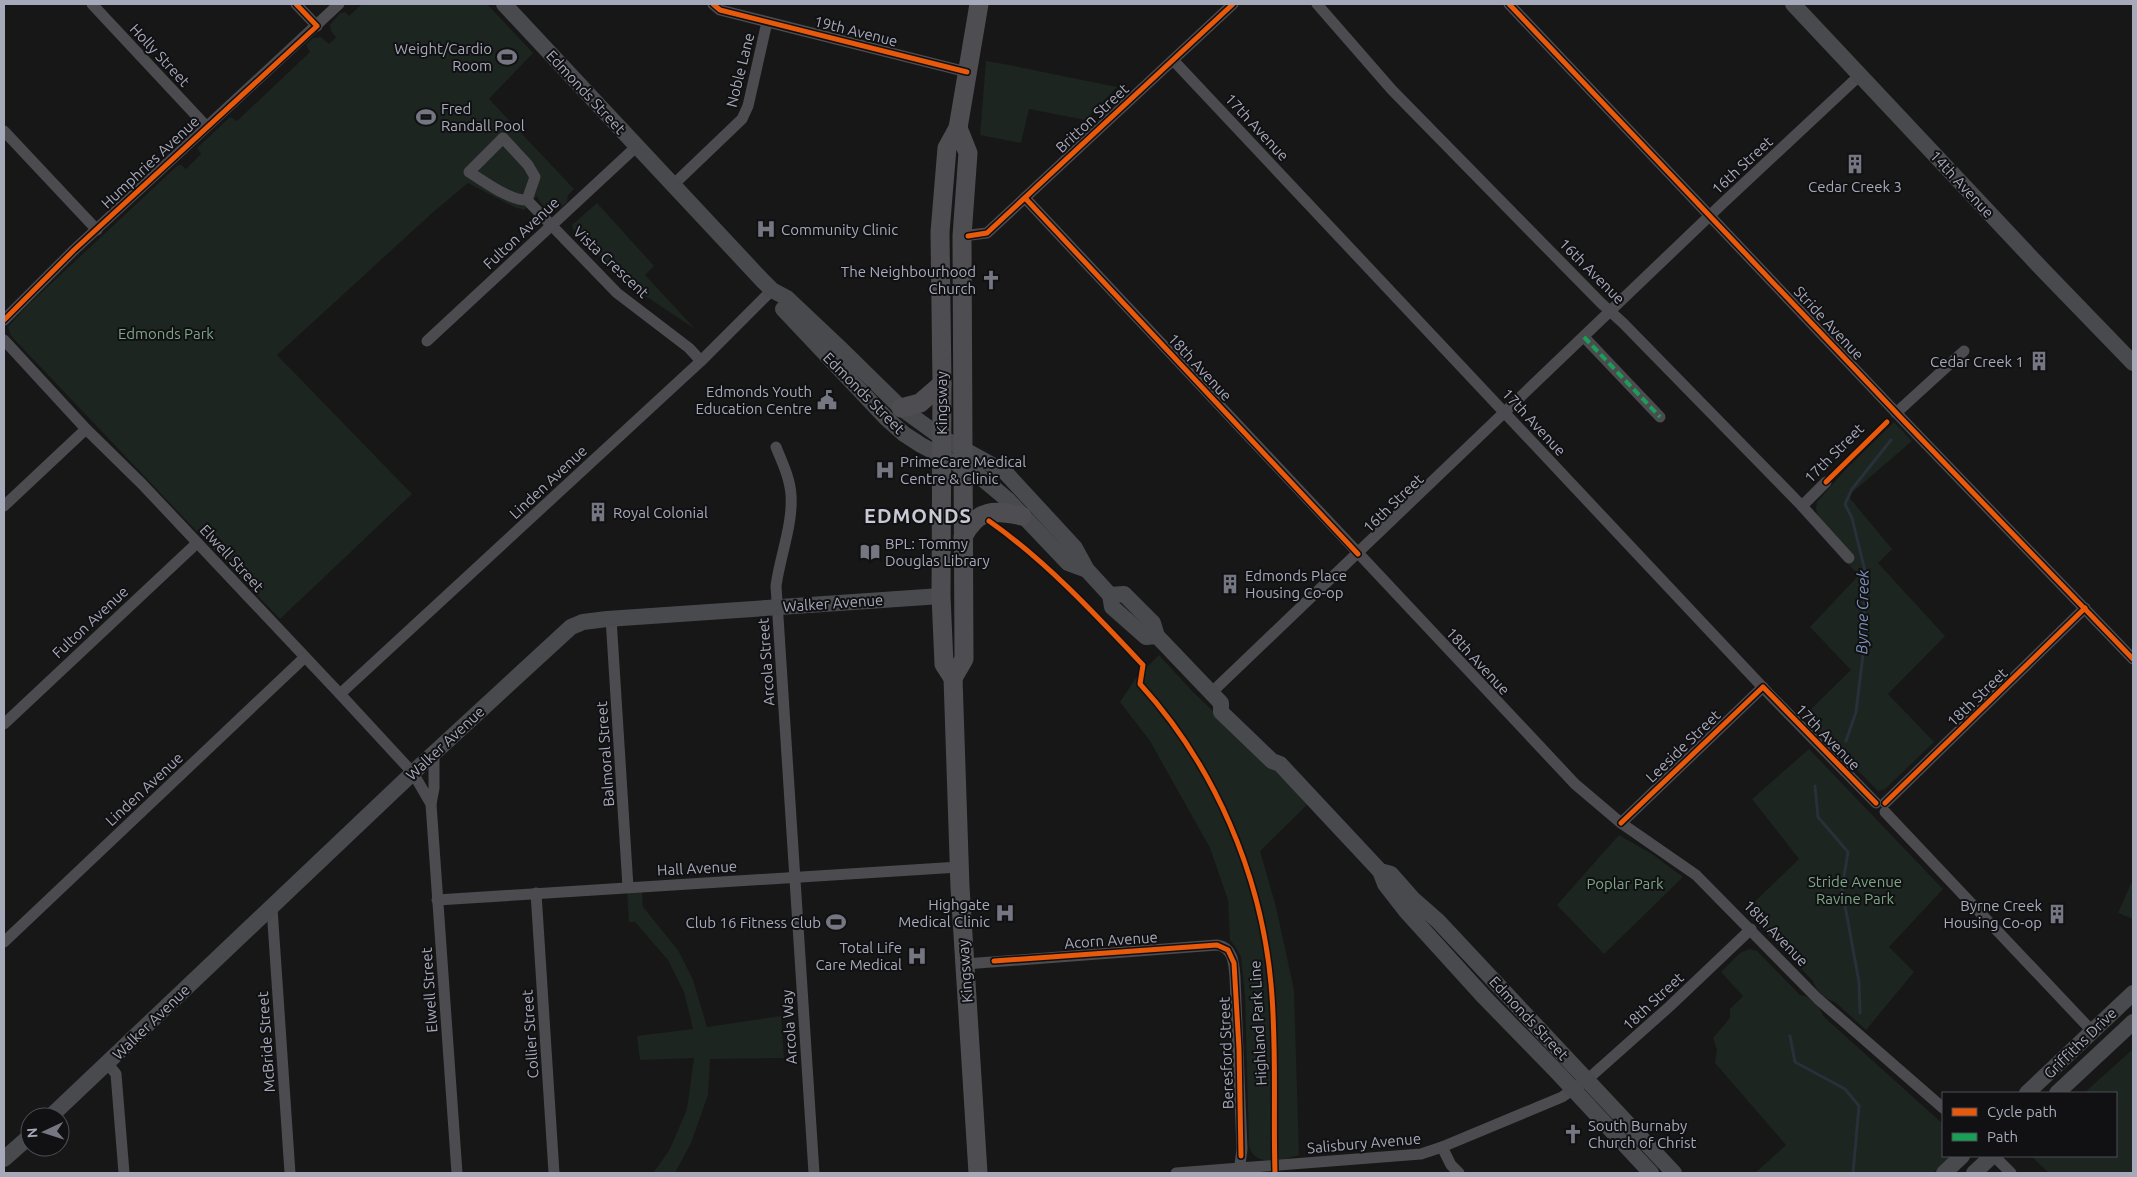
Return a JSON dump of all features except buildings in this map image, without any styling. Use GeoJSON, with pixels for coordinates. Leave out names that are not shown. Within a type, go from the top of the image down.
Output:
{"type":"FeatureCollection","features":[{"type":"Feature","properties":{"kind":"main road","name":"Kingsway"},"geometry":{"type":"LineString","coordinates":[[978,1173],[959,867],[953,678],[944,664],[941,596],[942,384],[940,232],[947,148],[958,128],[979,4]]}},
{"type":"Feature","properties":{"kind":"main road","name":"Kingsway"},"geometry":{"type":"LineString","coordinates":[[953,678],[964,659],[962,236],[968,153],[958,128]]}},
{"type":"Feature","properties":{"kind":"main road"},"geometry":{"type":"LineString","coordinates":[[901,408],[920,403],[942,384]]}},
{"type":"Feature","properties":{"kind":"main road"},"geometry":{"type":"LineString","coordinates":[[963,537],[970,524],[990,511],[1022,516]]}},
{"type":"Feature","properties":{"kind":"street","name":"Holly Street"},"geometry":{"type":"LineString","coordinates":[[92,4],[206,126]]}},
{"type":"Feature","properties":{"kind":"street"},"geometry":{"type":"LineString","coordinates":[[296,4],[317,26]]}},
{"type":"Feature","properties":{"kind":"street","name":"Humphries Avenue"},"geometry":{"type":"LineString","coordinates":[[4,320],[206,126],[339,4]]}},
{"type":"Feature","properties":{"kind":"street","name":"Edmonds Street"},"geometry":{"type":"LineString","coordinates":[[504,4],[772,290],[780,306],[886,418],[904,434],[941,456],[963,458],[1005,472],[1018,484],[1075,548],[1087,570],[1110,595],[1124,594],[1153,622],[1158,636],[1216,698],[1221,712],[1272,761],[1280,764],[1380,870],[1385,884],[1406,911],[1485,998],[1651,1173]]}},
{"type":"Feature","properties":{"kind":"street","name":"19th Avenue"},"geometry":{"type":"LineString","coordinates":[[713,4],[720,10],[967,72]]}},
{"type":"Feature","properties":{"kind":"street","name":"Britton Street"},"geometry":{"type":"LineString","coordinates":[[962,236],[988,233],[1233,4]]}},
{"type":"Feature","properties":{"kind":"street","name":"16th Avenue"},"geometry":{"type":"LineString","coordinates":[[1317,4],[1392,90],[1802,506],[1849,558]]}},
{"type":"Feature","properties":{"kind":"street","name":"Stride Avenue"},"geometry":{"type":"LineString","coordinates":[[1509,4],[1896,413],[2133,659]]}},
{"type":"Feature","properties":{"kind":"street","name":"14th Avenue"},"geometry":{"type":"LineString","coordinates":[[1793,4],[2133,363]]}},
{"type":"Feature","properties":{"kind":"street","name":"Noble Lane"},"geometry":{"type":"LineString","coordinates":[[673,185],[742,119],[748,106],[767,22]]}},
{"type":"Feature","properties":{"kind":"street","name":"17th Avenue"},"geometry":{"type":"LineString","coordinates":[[1173,60],[1763,687],[1882,806],[2092,1031]]}},
{"type":"Feature","properties":{"kind":"street","name":"16th Street"},"geometry":{"type":"LineString","coordinates":[[1216,698],[1358,554],[1710,216],[1860,75]]}},
{"type":"Feature","properties":{"kind":"street"},"geometry":{"type":"LineString","coordinates":[[4,131],[97,230]]}},
{"type":"Feature","properties":{"kind":"street","name":"Vista Crescent"},"geometry":{"type":"LineString","coordinates":[[527,200],[535,177],[528,165],[504,138],[469,172],[499,190],[521,200],[527,200],[550,226],[617,293],[689,348],[701,361]]}},
{"type":"Feature","properties":{"kind":"street","name":"Fulton Avenue"},"geometry":{"type":"LineString","coordinates":[[427,341],[637,146]]}},
{"type":"Feature","properties":{"kind":"street","name":"18th Avenue"},"geometry":{"type":"LineString","coordinates":[[1025,198],[1575,784],[1621,823],[1696,875],[1818,999],[1942,1107]]}},
{"type":"Feature","properties":{"kind":"street","name":"Edmonds Street"},"geometry":{"type":"LineString","coordinates":[[772,290],[787,298],[870,376],[901,408],[941,437],[1008,500],[1068,563],[1087,570]]}},
{"type":"Feature","properties":{"kind":"street","name":"Linden Avenue"},"geometry":{"type":"LineString","coordinates":[[340,694],[701,361],[772,290]]}},
{"type":"Feature","properties":{"kind":"street"},"geometry":{"type":"LineString","coordinates":[[1584,337],[1660,417]]}},
{"type":"Feature","properties":{"kind":"street","name":"Elwell Street"},"geometry":{"type":"LineString","coordinates":[[4,340],[86,429],[340,694],[413,774],[431,804]]}},
{"type":"Feature","properties":{"kind":"street"},"geometry":{"type":"LineString","coordinates":[[1896,413],[1964,351]]}},
{"type":"Feature","properties":{"kind":"street"},"geometry":{"type":"LineString","coordinates":[[4,506],[86,429]]}},
{"type":"Feature","properties":{"kind":"street","name":"Arcola Street"},"geometry":{"type":"LineString","coordinates":[[776,447],[787,475],[791,494],[790,518],[776,586],[795,878]]}},
{"type":"Feature","properties":{"kind":"street","name":"17th Street"},"geometry":{"type":"LineString","coordinates":[[1802,506],[1826,482]]}},
{"type":"Feature","properties":{"kind":"street","name":"Fulton Avenue"},"geometry":{"type":"LineString","coordinates":[[4,724],[197,543]]}},
{"type":"Feature","properties":{"kind":"street","name":"Walker Avenue"},"geometry":{"type":"LineString","coordinates":[[61,1107],[564,632],[584,622],[611,618],[941,596]]}},
{"type":"Feature","properties":{"kind":"street","name":"18th Street"},"geometry":{"type":"LineString","coordinates":[[1882,806],[2085,608]]}},
{"type":"Feature","properties":{"kind":"street","name":"Balmoral Street"},"geometry":{"type":"LineString","coordinates":[[611,618],[628,887]]}},
{"type":"Feature","properties":{"kind":"street","name":"Linden Avenue"},"geometry":{"type":"LineString","coordinates":[[4,942],[305,657]]}},
{"type":"Feature","properties":{"kind":"street","name":"Leeside Street"},"geometry":{"type":"LineString","coordinates":[[1621,823],[1763,687]]}},
{"type":"Feature","properties":{"kind":"street","name":"Elwell Street"},"geometry":{"type":"LineString","coordinates":[[434,754],[434,788],[431,804],[456,1173]]}},
{"type":"Feature","properties":{"kind":"street","name":"Hall Avenue"},"geometry":{"type":"LineString","coordinates":[[437,900],[959,867]]}},
{"type":"Feature","properties":{"kind":"street","name":"Edmonds Street"},"geometry":{"type":"LineString","coordinates":[[1380,870],[1391,874],[1674,1173]]}},
{"type":"Feature","properties":{"kind":"street","name":"Arcola Way"},"geometry":{"type":"LineString","coordinates":[[795,878],[814,1173]]}},
{"type":"Feature","properties":{"kind":"street","name":"Collier Street"},"geometry":{"type":"LineString","coordinates":[[536,893],[554,1173]]}},
{"type":"Feature","properties":{"kind":"street","name":"McBride Street"},"geometry":{"type":"LineString","coordinates":[[272,908],[290,1173]]}},
{"type":"Feature","properties":{"kind":"street","name":"18th Street"},"geometry":{"type":"LineString","coordinates":[[1572,1090],[1588,1080],[1751,929]]}},
{"type":"Feature","properties":{"kind":"street","name":"Acorn Avenue"},"geometry":{"type":"LineString","coordinates":[[964,964],[1217,945],[1228,950]]}},
{"type":"Feature","properties":{"kind":"street","name":"Beresford Street"},"geometry":{"type":"LineString","coordinates":[[1228,950],[1234,963],[1239,1049],[1242,1149],[1239,1171]]}},
{"type":"Feature","properties":{"kind":"street","name":"Griffiths Drive"},"geometry":{"type":"LineString","coordinates":[[2028,1092],[2133,993]]}},
{"type":"Feature","properties":{"kind":"street","name":"Griffiths Drive"},"geometry":{"type":"LineString","coordinates":[[2058,1092],[2133,1022]]}},
{"type":"Feature","properties":{"kind":"street"},"geometry":{"type":"LineString","coordinates":[[108,1064],[116,1074],[124,1173]]}},
{"type":"Feature","properties":{"kind":"street","name":"Salisbury Avenue"},"geometry":{"type":"LineString","coordinates":[[1176,1173],[1239,1171],[1430,1152],[1562,1097],[1572,1090]]}},
{"type":"Feature","properties":{"kind":"street"},"geometry":{"type":"LineString","coordinates":[[4,1159],[20,1145]]}},
{"type":"Feature","properties":{"kind":"street"},"geometry":{"type":"LineString","coordinates":[[1442,1147],[1459,1173]]}},
{"type":"Feature","properties":{"kind":"street"},"geometry":{"type":"LineString","coordinates":[[1944,1173],[1961,1157]]}},
{"type":"Feature","properties":{"kind":"street"},"geometry":{"type":"LineString","coordinates":[[1974,1173],[1992,1157]]}},
{"type":"Feature","properties":{"kind":"street"},"geometry":{"type":"LineString","coordinates":[[1994,1157],[2011,1173]]}},
{"type":"Feature","properties":{"kind":"green space","name":"Edmonds Park"},"geometry":{"type":"Polygon","coordinates":[[[362,4],[487,4],[533,53],[489,99],[574,189],[568,195],[567,202],[559,208],[550,209],[542,205],[537,196],[524,210],[514,207],[468,183],[431,214],[277,355],[412,494],[280,619],[11,336],[8,327],[26,307],[178,165],[186,169],[201,154],[197,148],[230,117],[237,121],[310,52],[306,45],[313,38],[321,37],[329,44],[336,37],[331,31],[330,25],[340,13],[345,12],[349,16],[362,4]]]}},
{"type":"Feature","properties":{"kind":"green space"},"geometry":{"type":"Polygon","coordinates":[[[986,61],[1117,87],[1085,120],[1029,109],[1021,143],[980,135],[986,61]]]}},
{"type":"Feature","properties":{"kind":"green space"},"geometry":{"type":"Polygon","coordinates":[[[597,203],[654,266],[645,275],[695,329],[626,283],[573,229],[572,225],[597,203]]]}},
{"type":"Feature","properties":{"kind":"green space"},"geometry":{"type":"Polygon","coordinates":[[[1894,422],[1912,441],[1848,496],[1892,549],[1878,563],[1945,636],[1888,694],[1934,742],[1885,789],[1878,791],[1804,716],[1851,670],[1810,627],[1859,575],[1845,561],[1852,554],[1818,516],[1817,502],[1847,468],[1894,422]]]}},
{"type":"Feature","properties":{"kind":"green space"},"geometry":{"type":"Polygon","coordinates":[[[1159,655],[1192,691],[1309,803],[1260,851],[1276,907],[1294,990],[1299,1155],[1292,1157],[1262,1160],[1256,1157],[1249,1145],[1245,996],[1241,957],[1230,940],[1228,900],[1210,848],[1150,741],[1120,702],[1135,679],[1159,655]]]}},
{"type":"Feature","properties":{"kind":"green space","name":"Stride Avenue Ravine Park"},"geometry":{"type":"Polygon","coordinates":[[[1809,749],[1943,889],[1889,947],[1914,972],[1866,1030],[1835,1002],[1822,994],[1816,988],[1813,981],[1745,911],[1799,859],[1752,799],[1809,749]]]}},
{"type":"Feature","properties":{"kind":"green space","name":"Poplar Park"},"geometry":{"type":"Polygon","coordinates":[[[1619,835],[1652,854],[1683,877],[1604,954],[1557,905],[1619,835]]]}},
{"type":"Feature","properties":{"kind":"green space"},"geometry":{"type":"Polygon","coordinates":[[[2133,879],[2133,919],[2118,913],[2133,879]]]}},
{"type":"Feature","properties":{"kind":"green space"},"geometry":{"type":"Polygon","coordinates":[[[642,889],[643,907],[678,950],[693,980],[707,1027],[781,1016],[784,1058],[710,1059],[708,1095],[691,1143],[675,1173],[647,1172],[654,1172],[670,1149],[687,1109],[694,1058],[640,1060],[637,1036],[693,1029],[684,992],[668,960],[635,922],[629,922],[627,890],[642,889]]]}},
{"type":"Feature","properties":{"kind":"green space"},"geometry":{"type":"Polygon","coordinates":[[[1749,949],[1757,951],[1800,995],[1808,997],[1814,1002],[1823,1016],[1942,1123],[1942,1157],[1950,1157],[1933,1173],[1755,1173],[1786,1145],[1715,1063],[1717,1050],[1713,1038],[1730,1018],[1730,1009],[1743,996],[1721,972],[1740,953],[1749,949]]]}},
{"type":"Feature","properties":{"kind":"green space"},"geometry":{"type":"Polygon","coordinates":[[[2133,1049],[2133,1173],[2049,1173],[2032,1157],[2117,1157],[2117,1092],[2085,1092],[2133,1049]]]}},
{"type":"Feature","properties":{"kind":"waterway","name":"Byrne Creek"},"geometry":{"type":"LineString","coordinates":[[1846,741],[1856,712],[1863,655],[1865,571],[1852,518],[1845,504],[1852,489],[1891,440]]}},
{"type":"Feature","properties":{"kind":"waterway","name":"Byrne Creek"},"geometry":{"type":"LineString","coordinates":[[1815,786],[1818,817],[1848,852],[1842,889],[1859,982],[1860,1013]]}},
{"type":"Feature","properties":{"kind":"waterway","name":"Byrne Creek"},"geometry":{"type":"LineString","coordinates":[[1790,1036],[1795,1062],[1845,1089],[1859,1106],[1853,1173]]}},
{"type":"Feature","properties":{"kind":"marked path"},"geometry":{"type":"LineString","coordinates":[[1584,337],[1660,417]]}},
{"type":"Feature","properties":{"kind":"cycle path"},"geometry":{"type":"LineString","coordinates":[[4,320],[74,250],[317,26],[296,4]]}},
{"type":"Feature","properties":{"kind":"cycle path"},"geometry":{"type":"LineString","coordinates":[[713,4],[720,10],[967,72]]}},
{"type":"Feature","properties":{"kind":"cycle path"},"geometry":{"type":"LineString","coordinates":[[968,236],[987,233],[1233,4]]}},
{"type":"Feature","properties":{"kind":"cycle path"},"geometry":{"type":"LineString","coordinates":[[1509,4],[1905,422],[2133,659]]}},
{"type":"Feature","properties":{"kind":"cycle path"},"geometry":{"type":"LineString","coordinates":[[1025,198],[1358,554]]}},
{"type":"Feature","properties":{"kind":"cycle path"},"geometry":{"type":"LineString","coordinates":[[1826,482],[1887,422]]}},
{"type":"Feature","properties":{"kind":"cycle path","name":"Highland Park Line"},"geometry":{"type":"LineString","coordinates":[[989,521],[1010,536],[1050,571],[1143,665],[1140,684],[1190,750],[1230,823],[1245,862],[1257,902],[1266,943],[1274,1031],[1275,1173]]}},
{"type":"Feature","properties":{"kind":"cycle path"},"geometry":{"type":"LineString","coordinates":[[1885,803],[2085,608]]}},
{"type":"Feature","properties":{"kind":"cycle path"},"geometry":{"type":"LineString","coordinates":[[1621,823],[1763,687],[1876,803]]}},
{"type":"Feature","properties":{"kind":"cycle path"},"geometry":{"type":"LineString","coordinates":[[994,961],[1217,945],[1228,950],[1234,963],[1239,1049],[1241,1156]]}},
{"type":"Feature","properties":{"kind":"place","name":"Weight/Cardio Room"},"geometry":{"type":"Point","coordinates":[507,57]}},
{"type":"Feature","properties":{"kind":"place","name":"Fred Randall Pool"},"geometry":{"type":"Point","coordinates":[426,117]}},
{"type":"Feature","properties":{"kind":"place","name":"Cedar Creek 3"},"geometry":{"type":"Point","coordinates":[1855,164]}},
{"type":"Feature","properties":{"kind":"place","name":"Community Clinic"},"geometry":{"type":"Point","coordinates":[766,229]}},
{"type":"Feature","properties":{"kind":"place","name":"The Neighbourhood Church"},"geometry":{"type":"Point","coordinates":[991,280]}},
{"type":"Feature","properties":{"kind":"place","name":"Cedar Creek 1"},"geometry":{"type":"Point","coordinates":[2039,361]}},
{"type":"Feature","properties":{"kind":"place","name":"Edmonds Youth Education Centre"},"geometry":{"type":"Point","coordinates":[827,400]}},
{"type":"Feature","properties":{"kind":"place","name":"PrimeCare Medical Centre & Clinic"},"geometry":{"type":"Point","coordinates":[885,470]}},
{"type":"Feature","properties":{"kind":"place","name":"Royal Colonial"},"geometry":{"type":"Point","coordinates":[598,512]}},
{"type":"Feature","properties":{"kind":"place","name":"BPL: Tommy Douglas Library"},"geometry":{"type":"Point","coordinates":[870,552]}},
{"type":"Feature","properties":{"kind":"place","name":"Edmonds Place Housing Co-op"},"geometry":{"type":"Point","coordinates":[1230,584]}},
{"type":"Feature","properties":{"kind":"place","name":"Highgate Medical Clinic"},"geometry":{"type":"Point","coordinates":[1005,913]}},
{"type":"Feature","properties":{"kind":"place","name":"Byrne Creek Housing Co-op"},"geometry":{"type":"Point","coordinates":[2057,914]}},
{"type":"Feature","properties":{"kind":"place","name":"Club 16 Fitness Club"},"geometry":{"type":"Point","coordinates":[836,922]}},
{"type":"Feature","properties":{"kind":"place","name":"Total Life Care Medical"},"geometry":{"type":"Point","coordinates":[917,956]}},
{"type":"Feature","properties":{"kind":"place","name":"South Burnaby Church of Christ"},"geometry":{"type":"Point","coordinates":[1573,1134]}},
{"type":"Feature","properties":{"kind":"district","name":"EDMONDS"},"geometry":{"type":"Point","coordinates":[918,515]}}]}
